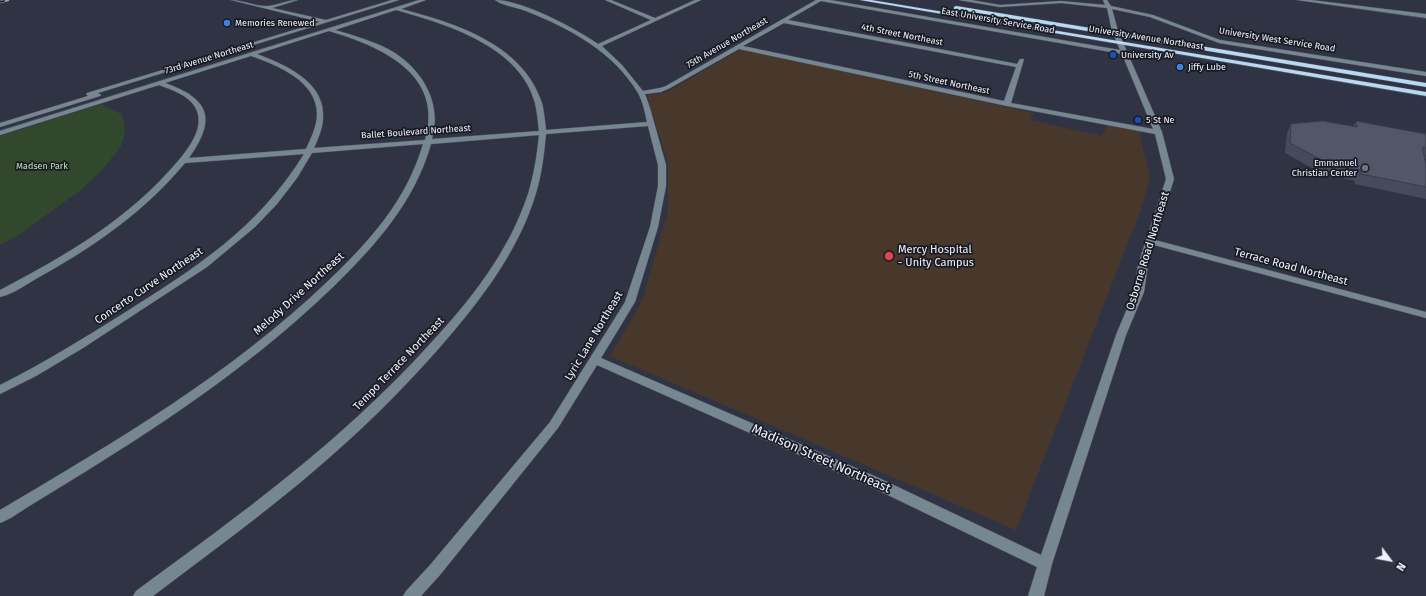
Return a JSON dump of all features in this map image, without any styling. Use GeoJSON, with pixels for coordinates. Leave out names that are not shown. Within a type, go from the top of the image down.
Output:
{"type":"FeatureCollection","features":[{"type":"Feature","properties":{"kind":"main road","name":"University Avenue Northeast"},"geometry":{"type":"LineString","coordinates":[[862,0],[1426,94]]}},
{"type":"Feature","properties":{"kind":"main road","name":"University Avenue Northeast"},"geometry":{"type":"LineString","coordinates":[[952,8],[1426,85]]}},
{"type":"Feature","properties":{"kind":"street","name":"Melody Drive Northeast"},"geometry":{"type":"LineString","coordinates":[[0,517],[148,427],[219,378],[281,330],[332,284],[372,242],[397,209],[413,183],[423,160],[432,123],[431,104],[422,84],[408,64],[386,50],[329,25],[233,0]]}},
{"type":"Feature","properties":{"kind":"street"},"geometry":{"type":"LineString","coordinates":[[267,8],[296,0]]}},
{"type":"Feature","properties":{"kind":"street","name":"73rd Avenue Northeast"},"geometry":{"type":"LineString","coordinates":[[0,122],[329,25],[406,0]]}},
{"type":"Feature","properties":{"kind":"street","name":"73rd Avenue Northeast"},"geometry":{"type":"LineString","coordinates":[[0,125],[397,4],[424,0]]}},
{"type":"Feature","properties":{"kind":"street","name":"Lyric Lane Northeast"},"geometry":{"type":"LineString","coordinates":[[411,596],[435,570],[554,425],[630,302],[654,227],[662,186],[662,165],[641,93],[620,66],[598,46],[576,31],[558,22],[497,0]]}},
{"type":"Feature","properties":{"kind":"street"},"geometry":{"type":"LineString","coordinates":[[607,0],[655,20]]}},
{"type":"Feature","properties":{"kind":"street"},"geometry":{"type":"LineString","coordinates":[[598,46],[699,0]]}},
{"type":"Feature","properties":{"kind":"street","name":"75th Avenue Northeast"},"geometry":{"type":"LineString","coordinates":[[641,93],[661,90],[668,87],[821,0]]}},
{"type":"Feature","properties":{"kind":"street","name":"East University Service Road"},"geometry":{"type":"LineString","coordinates":[[821,0],[1123,52]]}},
{"type":"Feature","properties":{"kind":"street","name":"University West Service Road"},"geometry":{"type":"LineString","coordinates":[[961,0],[1000,6],[1060,2],[1109,7],[1151,16],[1219,41],[1426,74]]}},
{"type":"Feature","properties":{"kind":"street","name":"Osborne Road Northeast"},"geometry":{"type":"LineString","coordinates":[[1036,596],[1045,564],[1121,334],[1139,292],[1143,265],[1170,179],[1158,132],[1116,35],[1109,7],[1105,0]]}},
{"type":"Feature","properties":{"kind":"street"},"geometry":{"type":"LineString","coordinates":[[1299,0],[1426,16]]}},
{"type":"Feature","properties":{"kind":"street","name":"Tempo Terrace Northeast"},"geometry":{"type":"LineString","coordinates":[[141,596],[225,534],[332,448],[406,378],[458,321],[512,241],[536,182],[541,158],[543,133],[539,100],[520,69],[510,58],[463,29],[397,4]]}},
{"type":"Feature","properties":{"kind":"street","name":"4th Street Northeast"},"geometry":{"type":"LineString","coordinates":[[783,21],[1019,66]]}},
{"type":"Feature","properties":{"kind":"street","name":"73rd Avenue Northeast"},"geometry":{"type":"LineString","coordinates":[[0,133],[251,54],[329,25]]}},
{"type":"Feature","properties":{"kind":"street","name":"5th Street Northeast"},"geometry":{"type":"LineString","coordinates":[[738,47],[1007,104],[1158,132]]}},
{"type":"Feature","properties":{"kind":"street","name":"Concerto Curve Northeast"},"geometry":{"type":"LineString","coordinates":[[0,390],[108,328],[176,286],[224,250],[254,224],[298,172],[316,135],[320,121],[317,100],[312,92],[293,72],[251,54]]}},
{"type":"Feature","properties":{"kind":"street"},"geometry":{"type":"LineString","coordinates":[[1007,104],[1022,60]]}},
{"type":"Feature","properties":{"kind":"street"},"geometry":{"type":"LineString","coordinates":[[0,294],[50,267],[92,241],[127,216],[164,183],[197,142],[201,129],[202,118],[198,106],[189,97],[179,91],[159,83]]}},
{"type":"Feature","properties":{"kind":"street","name":"Ballet Boulevard Northeast"},"geometry":{"type":"LineString","coordinates":[[182,161],[651,124]]}},
{"type":"Feature","properties":{"kind":"street","name":"Terrace Road Northeast"},"geometry":{"type":"LineString","coordinates":[[1150,241],[1426,315]]}},
{"type":"Feature","properties":{"kind":"street","name":"Madison Street Northeast"},"geometry":{"type":"LineString","coordinates":[[594,359],[874,482],[1045,564]]}},
{"type":"Feature","properties":{"kind":"shaded area","name":"Mercy Hospital - Unity Campus"},"geometry":{"type":"Polygon","coordinates":[[[741,49],[1034,113],[1030,120],[1102,136],[1107,125],[1139,131],[1150,178],[1141,209],[1016,530],[610,356],[642,301],[668,211],[668,163],[647,95],[665,93],[741,49]]]}},
{"type":"Feature","properties":{"kind":"green space","name":"Madsen Park"},"geometry":{"type":"Polygon","coordinates":[[[101,104],[121,114],[124,121],[125,132],[121,146],[103,169],[82,189],[19,235],[0,245],[0,136],[101,104]]]}},
{"type":"Feature","properties":{"kind":"building","name":"Emmanuel Christian Center"},"geometry":{"type":"Polygon","coordinates":[[[1323,121],[1357,127],[1356,121],[1426,134],[1426,148],[1422,147],[1426,164],[1426,187],[1361,174],[1360,170],[1329,164],[1290,143],[1291,124],[1323,121]]]}},
{"type":"Feature","properties":{"kind":"railway"},"geometry":{"type":"LineString","coordinates":[[0,2],[8,0]]}},
{"type":"Feature","properties":{"kind":"place","name":"Memories Renewed"},"geometry":{"type":"Point","coordinates":[227,23]}},
{"type":"Feature","properties":{"kind":"place","name":"University Av"},"geometry":{"type":"Point","coordinates":[1113,55]}},
{"type":"Feature","properties":{"kind":"place","name":"Jiffy Lube"},"geometry":{"type":"Point","coordinates":[1180,67]}},
{"type":"Feature","properties":{"kind":"place","name":"5 St Ne"},"geometry":{"type":"Point","coordinates":[1138,120]}},
{"type":"Feature","properties":{"kind":"place","name":"Emmanuel Christian Center"},"geometry":{"type":"Point","coordinates":[1365,168]}},
{"type":"Feature","properties":{"kind":"place","name":"Mercy Hospital - Unity Campus"},"geometry":{"type":"Point","coordinates":[889,256]}}]}
